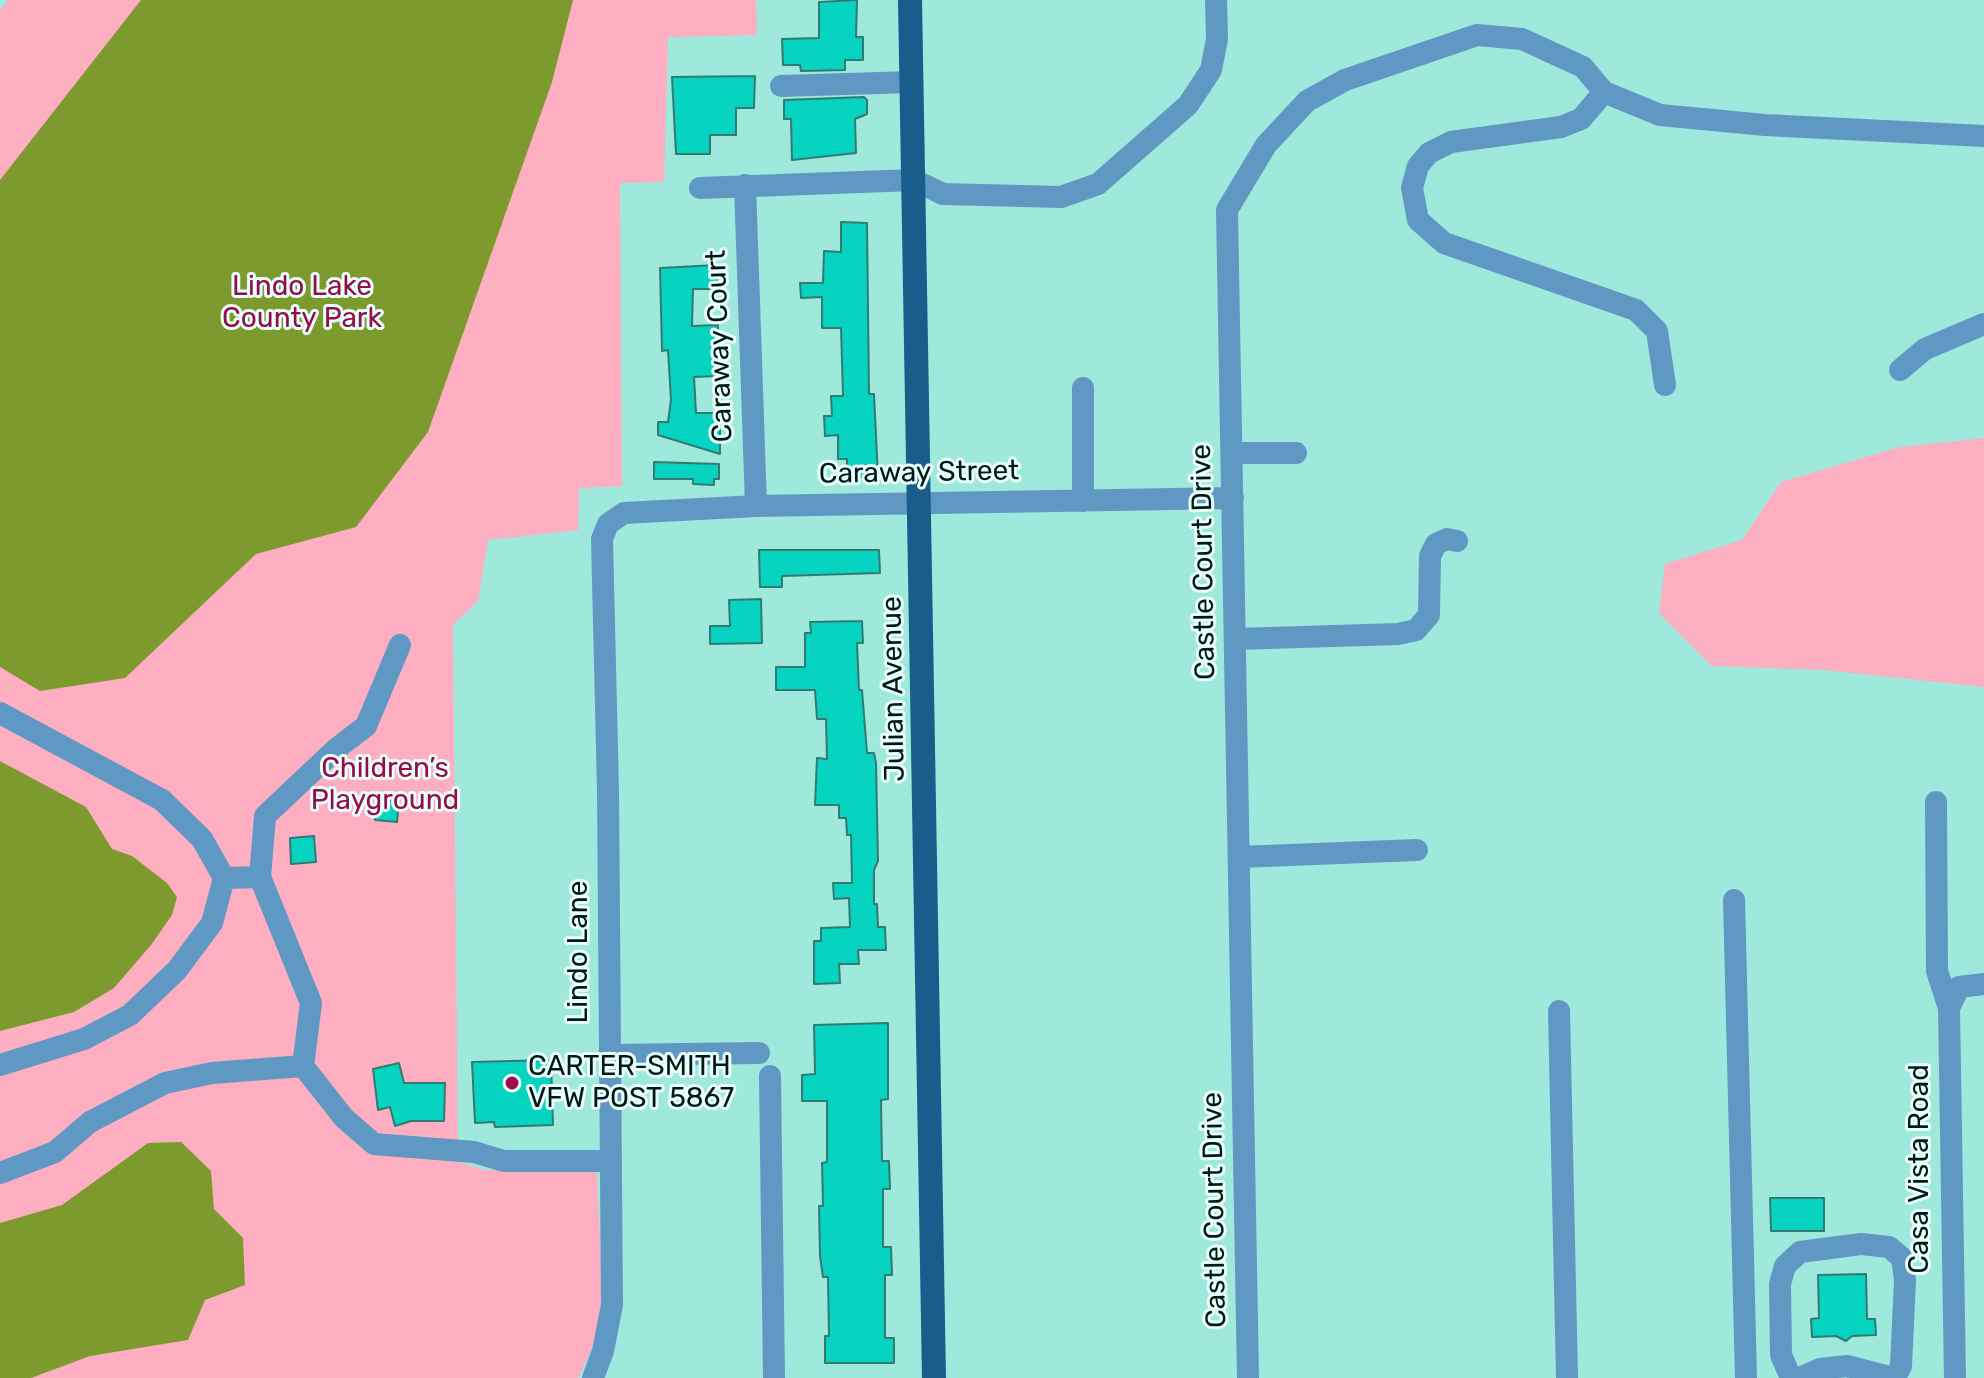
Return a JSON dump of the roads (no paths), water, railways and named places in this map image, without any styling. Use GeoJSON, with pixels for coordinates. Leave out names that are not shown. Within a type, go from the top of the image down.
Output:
{"type":"FeatureCollection","features":[{"type":"Feature","properties":{"kind":"main road","name":"Julian Avenue"},"geometry":{"type":"LineString","coordinates":[[910,0],[934,1378]]}},
{"type":"Feature","properties":{"kind":"street"},"geometry":{"type":"LineString","coordinates":[[700,188],[914,180],[943,194],[1061,197],[1098,184],[1188,105],[1211,70],[1217,39],[1216,0]]}},
{"type":"Feature","properties":{"kind":"street","name":"Castle Court Drive"},"geometry":{"type":"LineString","coordinates":[[1248,1378],[1227,210],[1266,145],[1307,101],[1345,80],[1477,35],[1522,39],[1534,44],[1583,67],[1604,92]]}},
{"type":"Feature","properties":{"kind":"street"},"geometry":{"type":"LineString","coordinates":[[781,86],[912,82]]}},
{"type":"Feature","properties":{"kind":"street"},"geometry":{"type":"LineString","coordinates":[[1665,385],[1657,331],[1636,310],[1444,243],[1418,220],[1412,188],[1418,166],[1429,153],[1451,142],[1561,127],[1581,119],[1604,92],[1660,115],[1765,125],[1984,136]]}},
{"type":"Feature","properties":{"kind":"street","name":"Caraway Court"},"geometry":{"type":"LineString","coordinates":[[745,185],[756,506]]}},
{"type":"Feature","properties":{"kind":"street"},"geometry":{"type":"LineString","coordinates":[[1900,370],[1925,349],[1984,324]]}},
{"type":"Feature","properties":{"kind":"street"},"geometry":{"type":"LineString","coordinates":[[1083,388],[1083,501]]}},
{"type":"Feature","properties":{"kind":"street"},"geometry":{"type":"LineString","coordinates":[[1232,453],[1296,453]]}},
{"type":"Feature","properties":{"kind":"street","name":"Caraway Street"},"geometry":{"type":"LineString","coordinates":[[608,524],[624,513],[756,506],[1233,498]]}},
{"type":"Feature","properties":{"kind":"street","name":"Lindo Lane"},"geometry":{"type":"LineString","coordinates":[[593,1378],[603,1351],[612,1305],[608,791],[602,539],[608,524]]}},
{"type":"Feature","properties":{"kind":"street"},"geometry":{"type":"LineString","coordinates":[[1236,639],[1398,634],[1416,630],[1429,615],[1430,556],[1436,544],[1447,539],[1457,541]]}},
{"type":"Feature","properties":{"kind":"street"},"geometry":{"type":"LineString","coordinates":[[400,645],[366,726],[336,749],[265,816],[260,877],[311,1003],[303,1066],[344,1118],[374,1144],[474,1152],[504,1161],[611,1161]]}},
{"type":"Feature","properties":{"kind":"street"},"geometry":{"type":"LineString","coordinates":[[0,713],[162,800],[202,839],[224,878],[212,923],[177,970],[130,1015],[84,1039],[0,1065]]}},
{"type":"Feature","properties":{"kind":"street","name":"Casa Vista Road"},"geometry":{"type":"LineString","coordinates":[[1936,802],[1937,971],[1949,1008],[1955,1378]]}},
{"type":"Feature","properties":{"kind":"street"},"geometry":{"type":"LineString","coordinates":[[1239,857],[1417,850]]}},
{"type":"Feature","properties":{"kind":"street"},"geometry":{"type":"LineString","coordinates":[[224,878],[260,877]]}},
{"type":"Feature","properties":{"kind":"street"},"geometry":{"type":"LineString","coordinates":[[1734,900],[1746,1378]]}},
{"type":"Feature","properties":{"kind":"street"},"geometry":{"type":"LineString","coordinates":[[1949,1008],[1959,987],[1984,984]]}},
{"type":"Feature","properties":{"kind":"street"},"geometry":{"type":"LineString","coordinates":[[1559,1011],[1567,1378]]}},
{"type":"Feature","properties":{"kind":"street"},"geometry":{"type":"LineString","coordinates":[[609,1055],[759,1053]]}},
{"type":"Feature","properties":{"kind":"street"},"geometry":{"type":"LineString","coordinates":[[0,1173],[55,1152],[90,1122],[165,1083],[212,1073],[303,1066]]}},
{"type":"Feature","properties":{"kind":"street"},"geometry":{"type":"LineString","coordinates":[[770,1076],[774,1378]]}},
{"type":"Feature","properties":{"kind":"street"},"geometry":{"type":"LineString","coordinates":[[1791,1378],[1781,1355],[1780,1284],[1785,1266],[1800,1252],[1861,1244],[1889,1247],[1902,1258],[1905,1280],[1901,1366],[1894,1378],[1847,1366],[1820,1369],[1799,1378]]}},
{"type":"Feature","properties":{"kind":"place","name":"CARTER-SMITH VFW POST 5867"},"geometry":{"type":"Point","coordinates":[512,1083]}},
{"type":"Feature","properties":{"kind":"park label","name":"Lindo Lake County Park"},"geometry":{"type":"Point","coordinates":[302,303]}},
{"type":"Feature","properties":{"kind":"park label","name":"Children’s Playground"},"geometry":{"type":"Point","coordinates":[385,785]}}]}
